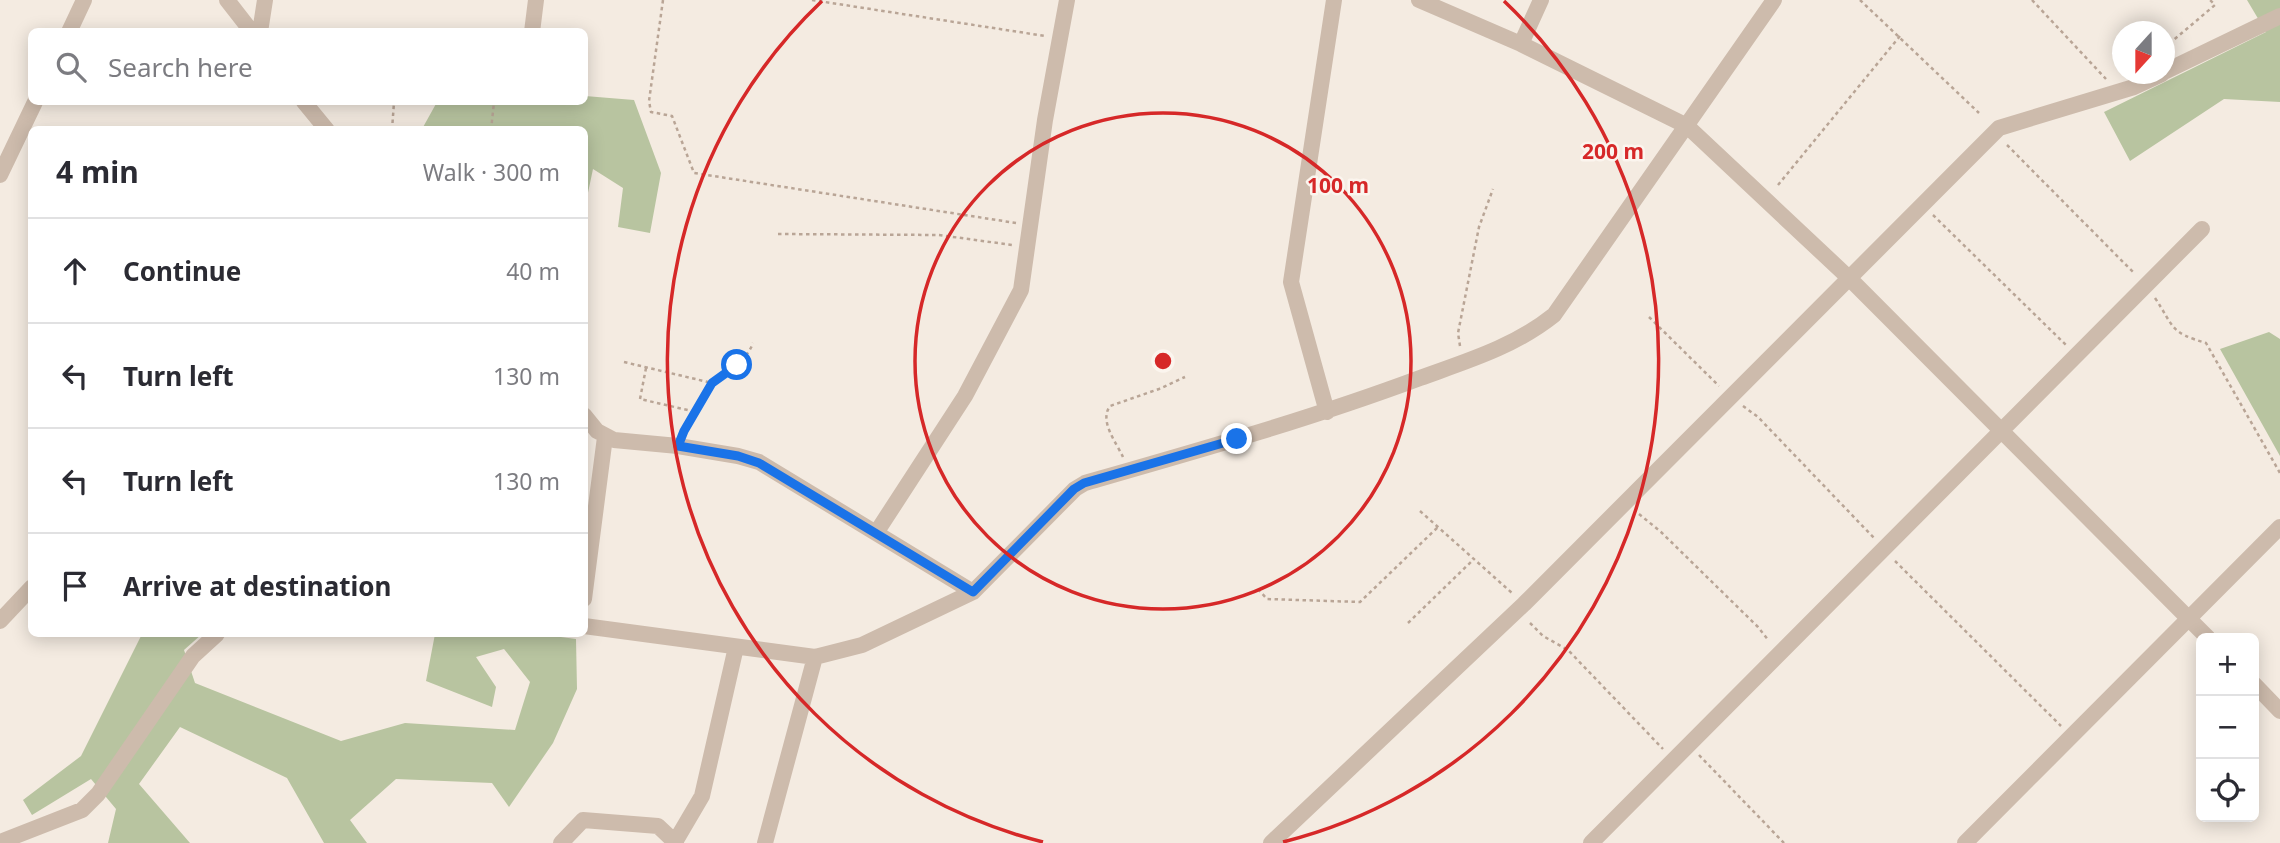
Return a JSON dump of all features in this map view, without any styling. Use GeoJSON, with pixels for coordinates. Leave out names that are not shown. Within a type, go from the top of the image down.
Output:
{"type":"FeatureCollection","features":[{"type":"Feature","properties":{"kind":"street"},"geometry":{"type":"LineString","coordinates":[[71,28],[84,0]]}},
{"type":"Feature","properties":{"kind":"street"},"geometry":{"type":"LineString","coordinates":[[227,0],[248,28]]}},
{"type":"Feature","properties":{"kind":"street"},"geometry":{"type":"LineString","coordinates":[[261,28],[265,0]]}},
{"type":"Feature","properties":{"kind":"street"},"geometry":{"type":"LineString","coordinates":[[532,28],[536,0]]}},
{"type":"Feature","properties":{"kind":"street"},"geometry":{"type":"LineString","coordinates":[[876,533],[965,396],[1021,290],[1045,120],[1068,0]]}},
{"type":"Feature","properties":{"kind":"street"},"geometry":{"type":"LineString","coordinates":[[1327,412],[1291,282],[1334,0]]}},
{"type":"Feature","properties":{"kind":"street"},"geometry":{"type":"LineString","coordinates":[[1419,0],[1521,44],[1687,126],[1850,279],[2203,633]]}},
{"type":"Feature","properties":{"kind":"street"},"geometry":{"type":"LineString","coordinates":[[1521,44],[1541,0]]}},
{"type":"Feature","properties":{"kind":"street"},"geometry":{"type":"LineString","coordinates":[[588,627],[815,657],[862,645],[973,592],[1074,489],[1084,483],[1327,412],[1463,363],[1534,332],[1554,315],[1774,0]]}},
{"type":"Feature","properties":{"kind":"street"},"geometry":{"type":"LineString","coordinates":[[2175,67],[2280,16]]}},
{"type":"Feature","properties":{"kind":"street"},"geometry":{"type":"LineString","coordinates":[[1271,843],[1521,607],[1999,128],[2137,84]]}},
{"type":"Feature","properties":{"kind":"street"},"geometry":{"type":"LineString","coordinates":[[0,175],[34,105]]}},
{"type":"Feature","properties":{"kind":"street"},"geometry":{"type":"LineString","coordinates":[[1591,843],[2202,229]]}},
{"type":"Feature","properties":{"kind":"street"},"geometry":{"type":"LineString","coordinates":[[588,419],[606,437],[624,442],[678,446],[738,456],[759,463],[973,592]]}},
{"type":"Feature","properties":{"kind":"street"},"geometry":{"type":"LineString","coordinates":[[588,570],[606,437]]}},
{"type":"Feature","properties":{"kind":"street"},"geometry":{"type":"LineString","coordinates":[[1965,843],[2280,527]]}},
{"type":"Feature","properties":{"kind":"street"},"geometry":{"type":"LineString","coordinates":[[0,621],[28,591]]}},
{"type":"Feature","properties":{"kind":"street"},"geometry":{"type":"LineString","coordinates":[[0,842],[82,810],[98,793],[193,656],[214,637]]}},
{"type":"Feature","properties":{"kind":"street"},"geometry":{"type":"LineString","coordinates":[[561,843],[583,820],[658,826],[676,843],[702,796],[736,647]]}},
{"type":"Feature","properties":{"kind":"street"},"geometry":{"type":"LineString","coordinates":[[765,843],[815,657]]}},
{"type":"Feature","properties":{"kind":"street"},"geometry":{"type":"LineString","coordinates":[[2259,689],[2280,711]]}},
{"type":"Feature","properties":{"kind":"path"},"geometry":{"type":"LineString","coordinates":[[663,0],[649,101],[651,112],[672,116],[694,173],[1030,225]]}},
{"type":"Feature","properties":{"kind":"path"},"geometry":{"type":"LineString","coordinates":[[812,0],[1062,38]]}},
{"type":"Feature","properties":{"kind":"path"},"geometry":{"type":"LineString","coordinates":[[1860,0],[1979,113]]}},
{"type":"Feature","properties":{"kind":"path"},"geometry":{"type":"LineString","coordinates":[[2032,0],[2120,91]]}},
{"type":"Feature","properties":{"kind":"path"},"geometry":{"type":"LineString","coordinates":[[2175,39],[2215,5],[2210,0]]}},
{"type":"Feature","properties":{"kind":"path"},"geometry":{"type":"LineString","coordinates":[[1778,185],[1900,36]]}},
{"type":"Feature","properties":{"kind":"path"},"geometry":{"type":"LineString","coordinates":[[392,126],[394,105]]}},
{"type":"Feature","properties":{"kind":"path"},"geometry":{"type":"LineString","coordinates":[[491,126],[494,105]]}},
{"type":"Feature","properties":{"kind":"path"},"geometry":{"type":"LineString","coordinates":[[1463,363],[1458,332],[1463,302],[1479,227],[1493,189]]}},
{"type":"Feature","properties":{"kind":"path"},"geometry":{"type":"LineString","coordinates":[[1923,205],[2076,355]]}},
{"type":"Feature","properties":{"kind":"path"},"geometry":{"type":"LineString","coordinates":[[778,234],[939,235],[1027,247]]}},
{"type":"Feature","properties":{"kind":"path"},"geometry":{"type":"LineString","coordinates":[[1649,317],[1731,397],[1758,417],[1862,523],[1884,550],[2071,736]]}},
{"type":"Feature","properties":{"kind":"path"},"geometry":{"type":"LineString","coordinates":[[678,446],[712,383],[750,352],[753,343]]}},
{"type":"Feature","properties":{"kind":"path"},"geometry":{"type":"LineString","coordinates":[[624,362],[712,383]]}},
{"type":"Feature","properties":{"kind":"path"},"geometry":{"type":"LineString","coordinates":[[646,367],[640,399],[695,412]]}},
{"type":"Feature","properties":{"kind":"path"},"geometry":{"type":"LineString","coordinates":[[1130,470],[1107,422],[1107,410],[1111,406],[1185,377]]}},
{"type":"Feature","properties":{"kind":"path"},"geometry":{"type":"LineString","coordinates":[[1625,503],[1661,532],[1758,627],[1781,654]]}},
{"type":"Feature","properties":{"kind":"path"},"geometry":{"type":"LineString","coordinates":[[1420,511],[1474,559],[1521,607],[1543,636],[1568,650],[1660,745],[1673,762]]}},
{"type":"Feature","properties":{"kind":"path"},"geometry":{"type":"LineString","coordinates":[[1258,589],[1267,599],[1360,602],[1438,527]]}},
{"type":"Feature","properties":{"kind":"path"},"geometry":{"type":"LineString","coordinates":[[1408,622],[1474,559]]}},
{"type":"Feature","properties":{"kind":"path"},"geometry":{"type":"LineString","coordinates":[[1689,746],[1784,843]]}},
{"type":"Feature","properties":{"kind":"green space"},"geometry":{"type":"Polygon","coordinates":[[[2247,0],[2280,0],[2280,102],[2224,99],[2130,161],[2104,112],[2161,84],[2175,84],[2175,77],[2266,32],[2247,0]]]}},
{"type":"Feature","properties":{"kind":"green space"},"geometry":{"type":"Polygon","coordinates":[[[588,96],[634,100],[661,173],[650,233],[618,227],[623,188],[593,169],[588,193],[588,126],[424,126],[435,105],[588,105],[588,96]]]}},
{"type":"Feature","properties":{"kind":"green space"},"geometry":{"type":"Polygon","coordinates":[[[2269,332],[2280,339],[2280,456],[2220,349],[2269,332]]]}},
{"type":"Feature","properties":{"kind":"green space"},"geometry":{"type":"Polygon","coordinates":[[[140,637],[199,637],[184,650],[195,683],[341,741],[405,723],[515,730],[530,682],[504,649],[476,657],[496,687],[492,707],[426,681],[434,637],[576,639],[577,689],[553,743],[509,807],[492,783],[396,779],[350,820],[367,843],[324,843],[287,778],[180,727],[139,784],[190,843],[108,843],[116,809],[91,779],[32,815],[23,800],[81,756],[140,637]]]}},
{"type":"Feature","properties":{"kind":"route"},"geometry":{"type":"LineString","coordinates":[[737,365],[712,383],[678,446],[738,456],[778,472],[973,592],[1074,489],[1084,483],[1237,439]]}}]}
